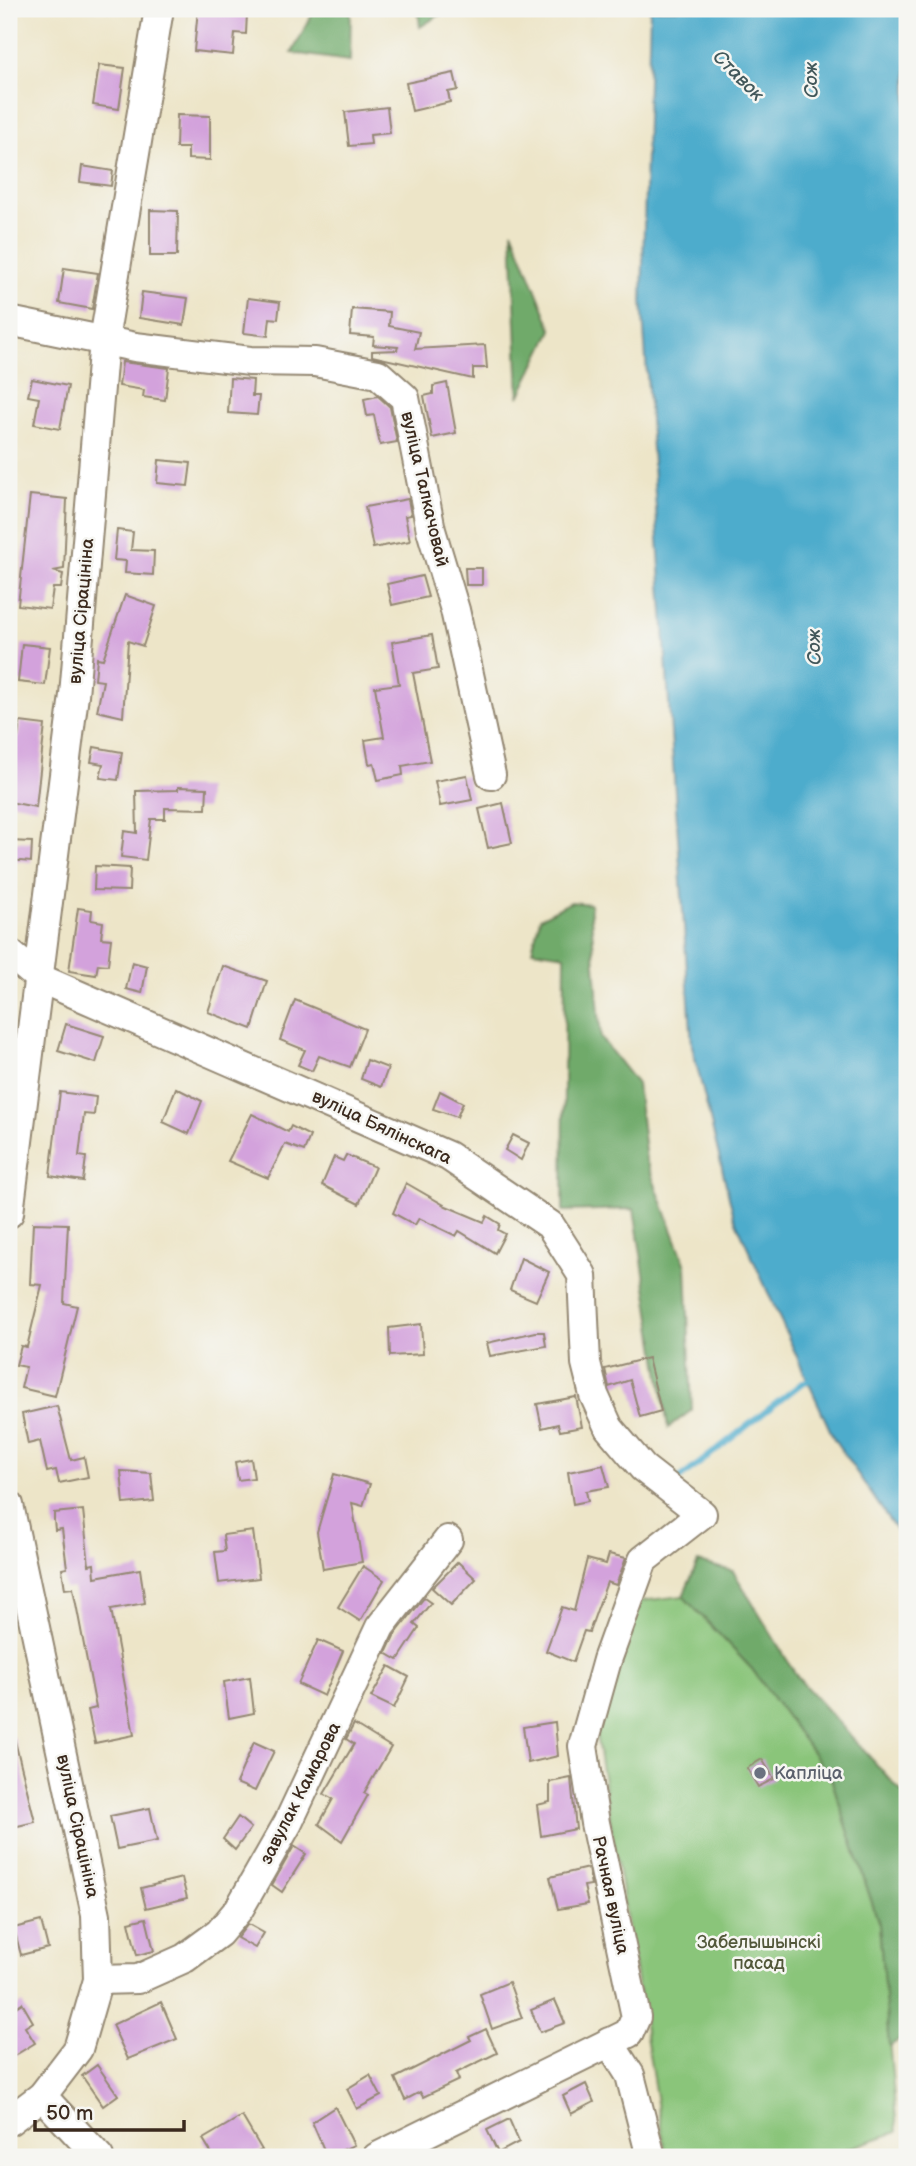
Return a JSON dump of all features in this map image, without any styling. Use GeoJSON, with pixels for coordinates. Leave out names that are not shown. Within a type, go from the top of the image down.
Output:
{"type":"FeatureCollection","features":[{"type":"Feature","properties":{"kind":"street","name":"вуліца Сірацініна"},"geometry":{"type":"LineString","coordinates":[[9,1213],[15,1107],[39,978],[74,695],[104,340],[159,9]]}},
{"type":"Feature","properties":{"kind":"street","name":"вуліца Талкачовай"},"geometry":{"type":"LineString","coordinates":[[9,321],[104,340],[250,361],[315,362],[378,373],[405,398],[430,530],[455,610],[491,775]]}},
{"type":"Feature","properties":{"kind":"street","name":"вуліца Бялінскага"},"geometry":{"type":"LineString","coordinates":[[9,953],[39,978],[448,1156],[550,1225],[582,1275],[586,1363],[594,1395],[608,1428],[643,1468],[702,1514]]}},
{"type":"Feature","properties":{"kind":"street","name":"вуліца Сірацініна"},"geometry":{"type":"LineString","coordinates":[[9,1505],[96,1915],[98,1980],[78,2049],[42,2096],[9,2120]]}},
{"type":"Feature","properties":{"kind":"street","name":"Рачная вуліца"},"geometry":{"type":"LineString","coordinates":[[377,2157],[629,2033],[636,2017],[595,1823],[583,1746],[607,1660],[643,1560],[702,1514]]}},
{"type":"Feature","properties":{"kind":"street","name":"завулак Камарова"},"geometry":{"type":"LineString","coordinates":[[98,1980],[138,1979],[185,1958],[219,1933],[239,1909],[288,1823],[380,1627],[448,1540]]}},
{"type":"Feature","properties":{"kind":"street"},"geometry":{"type":"LineString","coordinates":[[609,2042],[630,2075],[651,2157]]}},
{"type":"Feature","properties":{"kind":"street"},"geometry":{"type":"LineString","coordinates":[[42,2096],[99,2157]]}},
{"type":"Feature","properties":{"kind":"green space"},"geometry":{"type":"Polygon","coordinates":[[[315,9],[351,9],[350,61],[292,53],[315,9]]]}},
{"type":"Feature","properties":{"kind":"green space"},"geometry":{"type":"Polygon","coordinates":[[[418,9],[449,9],[420,27],[418,9]]]}},
{"type":"Feature","properties":{"kind":"green space"},"geometry":{"type":"Polygon","coordinates":[[[512,230],[552,330],[519,397],[512,230]]]}},
{"type":"Feature","properties":{"kind":"green space"},"geometry":{"type":"Polygon","coordinates":[[[571,902],[590,904],[601,1038],[637,1084],[646,1160],[686,1266],[692,1410],[668,1428],[634,1209],[563,1211],[565,955],[532,950],[540,918],[571,902]]]}},
{"type":"Feature","properties":{"kind":"green space"},"geometry":{"type":"Polygon","coordinates":[[[698,1562],[733,1571],[798,1678],[907,1798],[907,2036],[889,2046],[879,1924],[831,1778],[752,1669],[683,1596],[698,1562]]]}},
{"type":"Feature","properties":{"kind":"green space","name":"Забелышынскі пасад"},"geometry":{"type":"Polygon","coordinates":[[[683,1596],[752,1669],[831,1778],[879,1924],[897,2132],[823,2157],[666,2157],[596,1734],[641,1601],[683,1596]]]}},
{"type":"Feature","properties":{"kind":"water"},"geometry":{"type":"Polygon","coordinates":[[[650,9],[907,9],[907,1546],[834,1439],[734,1217],[692,1046],[642,300],[650,9]]]}},
{"type":"Feature","properties":{"kind":"building"},"geometry":{"type":"Polygon","coordinates":[[[198,9],[247,13],[246,34],[235,33],[233,55],[194,51],[198,9]]]}},
{"type":"Feature","properties":{"kind":"building"},"geometry":{"type":"Polygon","coordinates":[[[99,65],[125,68],[119,109],[93,105],[99,65]]]}},
{"type":"Feature","properties":{"kind":"building"},"geometry":{"type":"Polygon","coordinates":[[[454,73],[458,90],[448,92],[450,102],[412,111],[406,83],[454,73]]]}},
{"type":"Feature","properties":{"kind":"building"},"geometry":{"type":"Polygon","coordinates":[[[387,107],[390,133],[370,135],[371,144],[349,146],[345,112],[387,107]]]}},
{"type":"Feature","properties":{"kind":"building"},"geometry":{"type":"Polygon","coordinates":[[[177,115],[210,116],[210,160],[188,159],[188,148],[176,148],[177,115]]]}},
{"type":"Feature","properties":{"kind":"building"},"geometry":{"type":"Polygon","coordinates":[[[82,166],[113,171],[111,186],[80,182],[82,166]]]}},
{"type":"Feature","properties":{"kind":"building"},"geometry":{"type":"Polygon","coordinates":[[[150,210],[178,211],[177,256],[150,256],[150,210]]]}},
{"type":"Feature","properties":{"kind":"building"},"geometry":{"type":"Polygon","coordinates":[[[64,268],[98,273],[92,309],[59,303],[64,268]]]}},
{"type":"Feature","properties":{"kind":"building"},"geometry":{"type":"Polygon","coordinates":[[[142,292],[188,298],[184,325],[139,318],[142,292]]]}},
{"type":"Feature","properties":{"kind":"building"},"geometry":{"type":"Polygon","coordinates":[[[248,298],[280,302],[278,319],[270,318],[268,336],[244,333],[248,298]]]}},
{"type":"Feature","properties":{"kind":"building"},"geometry":{"type":"Polygon","coordinates":[[[352,309],[390,312],[389,326],[419,332],[415,349],[485,345],[487,368],[473,368],[473,379],[372,356],[372,351],[397,350],[398,347],[373,345],[374,337],[350,335],[352,309]]]}},
{"type":"Feature","properties":{"kind":"building"},"geometry":{"type":"Polygon","coordinates":[[[122,362],[169,368],[165,400],[143,397],[144,390],[119,386],[122,362]]]}},
{"type":"Feature","properties":{"kind":"building"},"geometry":{"type":"Polygon","coordinates":[[[230,378],[253,380],[252,396],[259,396],[257,415],[228,413],[230,378]]]}},
{"type":"Feature","properties":{"kind":"building"},"geometry":{"type":"Polygon","coordinates":[[[32,379],[68,386],[60,429],[34,424],[39,398],[28,396],[32,379]]]}},
{"type":"Feature","properties":{"kind":"building"},"geometry":{"type":"Polygon","coordinates":[[[447,383],[456,433],[432,438],[424,396],[433,394],[433,386],[447,383]]]}},
{"type":"Feature","properties":{"kind":"building"},"geometry":{"type":"Polygon","coordinates":[[[378,396],[390,407],[397,442],[380,445],[374,415],[367,416],[364,399],[378,396]]]}},
{"type":"Feature","properties":{"kind":"building"},"geometry":{"type":"Polygon","coordinates":[[[159,460],[191,463],[188,486],[157,483],[159,460]]]}},
{"type":"Feature","properties":{"kind":"building"},"geometry":{"type":"Polygon","coordinates":[[[30,495],[67,499],[64,569],[53,571],[63,574],[61,588],[53,588],[50,609],[18,605],[30,495]]]}},
{"type":"Feature","properties":{"kind":"building"},"geometry":{"type":"Polygon","coordinates":[[[408,499],[411,515],[405,516],[410,541],[373,548],[365,507],[408,499]]]}},
{"type":"Feature","properties":{"kind":"building"},"geometry":{"type":"Polygon","coordinates":[[[117,530],[133,532],[131,550],[154,551],[153,575],[125,573],[126,561],[114,560],[117,530]]]}},
{"type":"Feature","properties":{"kind":"building"},"geometry":{"type":"Polygon","coordinates":[[[465,568],[482,568],[482,585],[466,585],[465,568]]]}},
{"type":"Feature","properties":{"kind":"building"},"geometry":{"type":"Polygon","coordinates":[[[422,576],[428,597],[392,605],[387,584],[422,576]]]}},
{"type":"Feature","properties":{"kind":"building"},"geometry":{"type":"Polygon","coordinates":[[[125,595],[156,606],[143,646],[128,641],[123,717],[97,711],[103,681],[95,680],[97,658],[103,659],[125,595]]]}},
{"type":"Feature","properties":{"kind":"building"},"geometry":{"type":"Polygon","coordinates":[[[432,635],[438,669],[413,673],[430,761],[402,766],[403,775],[378,780],[374,763],[369,764],[365,740],[384,737],[375,687],[399,684],[392,642],[432,635]]]}},
{"type":"Feature","properties":{"kind":"building"},"geometry":{"type":"Polygon","coordinates":[[[22,644],[50,647],[45,685],[18,682],[22,644]]]}},
{"type":"Feature","properties":{"kind":"building"},"geometry":{"type":"Polygon","coordinates":[[[20,722],[45,725],[36,807],[9,802],[9,736],[18,737],[20,722]]]}},
{"type":"Feature","properties":{"kind":"building"},"geometry":{"type":"Polygon","coordinates":[[[94,747],[122,752],[118,780],[100,778],[103,764],[91,762],[94,747]]]}},
{"type":"Feature","properties":{"kind":"building"},"geometry":{"type":"Polygon","coordinates":[[[467,775],[472,800],[440,806],[435,781],[467,775]]]}},
{"type":"Feature","properties":{"kind":"building"},"geometry":{"type":"Polygon","coordinates":[[[178,787],[207,788],[206,809],[165,808],[165,819],[151,819],[146,860],[121,857],[124,831],[137,833],[136,791],[178,790],[178,787]]]}},
{"type":"Feature","properties":{"kind":"building"},"geometry":{"type":"Polygon","coordinates":[[[503,803],[512,843],[488,848],[479,809],[503,803]]]}},
{"type":"Feature","properties":{"kind":"building"},"geometry":{"type":"Polygon","coordinates":[[[9,841],[32,842],[31,862],[9,860],[9,841]]]}},
{"type":"Feature","properties":{"kind":"building"},"geometry":{"type":"Polygon","coordinates":[[[95,866],[130,868],[129,891],[94,890],[95,866]]]}},
{"type":"Feature","properties":{"kind":"building"},"geometry":{"type":"Polygon","coordinates":[[[78,908],[92,910],[91,920],[103,922],[101,938],[111,939],[108,965],[98,964],[96,975],[69,971],[78,908]]]}},
{"type":"Feature","properties":{"kind":"building"},"geometry":{"type":"Polygon","coordinates":[[[132,962],[147,966],[142,993],[126,989],[132,962]]]}},
{"type":"Feature","properties":{"kind":"building"},"geometry":{"type":"Polygon","coordinates":[[[223,966],[267,981],[252,1029],[208,1012],[223,966]]]}},
{"type":"Feature","properties":{"kind":"building"},"geometry":{"type":"Polygon","coordinates":[[[295,1000],[365,1029],[350,1067],[319,1056],[312,1071],[298,1065],[305,1050],[280,1040],[295,1000]]]}},
{"type":"Feature","properties":{"kind":"building"},"geometry":{"type":"Polygon","coordinates":[[[66,1024],[104,1036],[96,1063],[58,1051],[66,1024]]]}},
{"type":"Feature","properties":{"kind":"building"},"geometry":{"type":"Polygon","coordinates":[[[367,1060],[388,1068],[381,1087],[361,1079],[367,1060]]]}},
{"type":"Feature","properties":{"kind":"building"},"geometry":{"type":"Polygon","coordinates":[[[176,1088],[202,1101],[189,1134],[163,1122],[176,1088]]]}},
{"type":"Feature","properties":{"kind":"building"},"geometry":{"type":"Polygon","coordinates":[[[440,1091],[463,1103],[457,1117],[433,1109],[440,1091]]]}},
{"type":"Feature","properties":{"kind":"building"},"geometry":{"type":"Polygon","coordinates":[[[60,1092],[96,1097],[94,1115],[84,1114],[79,1156],[86,1157],[83,1181],[50,1176],[60,1092]]]}},
{"type":"Feature","properties":{"kind":"building"},"geometry":{"type":"Polygon","coordinates":[[[252,1114],[288,1132],[291,1126],[310,1136],[304,1151],[285,1144],[268,1178],[228,1161],[252,1114]]]}},
{"type":"Feature","properties":{"kind":"building"},"geometry":{"type":"Polygon","coordinates":[[[513,1135],[529,1143],[521,1160],[505,1150],[513,1135]]]}},
{"type":"Feature","properties":{"kind":"building"},"geometry":{"type":"Polygon","coordinates":[[[346,1155],[375,1167],[359,1204],[322,1185],[334,1157],[343,1161],[346,1155]]]}},
{"type":"Feature","properties":{"kind":"building"},"geometry":{"type":"Polygon","coordinates":[[[406,1183],[446,1206],[484,1222],[487,1216],[500,1224],[498,1230],[505,1234],[495,1253],[459,1231],[456,1236],[419,1218],[415,1225],[393,1213],[406,1183]]]}},
{"type":"Feature","properties":{"kind":"building"},"geometry":{"type":"Polygon","coordinates":[[[33,1223],[68,1224],[64,1303],[77,1306],[55,1396],[21,1388],[26,1367],[16,1365],[21,1346],[27,1347],[42,1285],[30,1284],[33,1223]]]}},
{"type":"Feature","properties":{"kind":"building"},"geometry":{"type":"Polygon","coordinates":[[[521,1258],[549,1272],[536,1301],[510,1290],[521,1258]]]}},
{"type":"Feature","properties":{"kind":"building"},"geometry":{"type":"Polygon","coordinates":[[[421,1324],[423,1354],[390,1356],[389,1328],[421,1324]]]}},
{"type":"Feature","properties":{"kind":"building"},"geometry":{"type":"Polygon","coordinates":[[[544,1332],[546,1346],[490,1356],[487,1343],[544,1332]]]}},
{"type":"Feature","properties":{"kind":"building"},"geometry":{"type":"Polygon","coordinates":[[[648,1358],[661,1411],[640,1417],[630,1380],[609,1387],[605,1369],[648,1358]]]}},
{"type":"Feature","properties":{"kind":"building"},"geometry":{"type":"Polygon","coordinates":[[[576,1397],[582,1427],[560,1431],[558,1424],[542,1428],[537,1404],[576,1397]]]}},
{"type":"Feature","properties":{"kind":"building"},"geometry":{"type":"Polygon","coordinates":[[[57,1406],[71,1460],[84,1457],[88,1477],[59,1483],[56,1470],[47,1472],[40,1441],[28,1444],[22,1414],[57,1406]]]}},
{"type":"Feature","properties":{"kind":"building"},"geometry":{"type":"Polygon","coordinates":[[[251,1459],[254,1478],[238,1480],[235,1462],[251,1459]]]}},
{"type":"Feature","properties":{"kind":"building"},"geometry":{"type":"Polygon","coordinates":[[[603,1465],[609,1487],[586,1491],[588,1501],[573,1504],[568,1472],[603,1465]]]}},
{"type":"Feature","properties":{"kind":"building"},"geometry":{"type":"Polygon","coordinates":[[[121,1471],[151,1473],[154,1501],[124,1504],[121,1471]]]}},
{"type":"Feature","properties":{"kind":"building"},"geometry":{"type":"Polygon","coordinates":[[[334,1474],[370,1484],[363,1506],[352,1503],[362,1562],[323,1569],[317,1532],[334,1474]]]}},
{"type":"Feature","properties":{"kind":"building"},"geometry":{"type":"Polygon","coordinates":[[[83,1510],[89,1565],[94,1564],[95,1577],[140,1569],[145,1603],[111,1609],[134,1735],[95,1743],[88,1710],[96,1708],[73,1588],[65,1589],[62,1569],[67,1568],[62,1529],[55,1530],[54,1520],[54,1513],[83,1510]]]}},
{"type":"Feature","properties":{"kind":"building"},"geometry":{"type":"Polygon","coordinates":[[[253,1531],[259,1578],[219,1583],[215,1552],[225,1551],[223,1535],[253,1531]]]}},
{"type":"Feature","properties":{"kind":"building"},"geometry":{"type":"Polygon","coordinates":[[[609,1554],[626,1558],[616,1585],[607,1582],[589,1632],[584,1631],[573,1662],[546,1651],[562,1607],[574,1611],[587,1559],[606,1564],[609,1554]]]}},
{"type":"Feature","properties":{"kind":"building"},"geometry":{"type":"Polygon","coordinates":[[[458,1562],[476,1579],[451,1605],[432,1588],[458,1562]]]}},
{"type":"Feature","properties":{"kind":"building"},"geometry":{"type":"Polygon","coordinates":[[[363,1566],[384,1580],[360,1621],[338,1607],[363,1566]]]}},
{"type":"Feature","properties":{"kind":"building"},"geometry":{"type":"Polygon","coordinates":[[[424,1598],[431,1603],[414,1624],[419,1628],[398,1660],[386,1653],[394,1636],[424,1598]]]}},
{"type":"Feature","properties":{"kind":"building"},"geometry":{"type":"Polygon","coordinates":[[[318,1640],[343,1651],[324,1696],[298,1684],[318,1640]]]}},
{"type":"Feature","properties":{"kind":"building"},"geometry":{"type":"Polygon","coordinates":[[[389,1666],[409,1677],[394,1708],[371,1697],[389,1666]]]}},
{"type":"Feature","properties":{"kind":"building"},"geometry":{"type":"Polygon","coordinates":[[[250,1677],[254,1713],[229,1718],[224,1682],[250,1677]]]}},
{"type":"Feature","properties":{"kind":"building"},"geometry":{"type":"Polygon","coordinates":[[[555,1722],[558,1756],[528,1763],[523,1727],[555,1722]]]}},
{"type":"Feature","properties":{"kind":"building"},"geometry":{"type":"Polygon","coordinates":[[[354,1724],[391,1747],[364,1793],[368,1795],[342,1841],[319,1824],[333,1799],[324,1794],[354,1744],[346,1739],[354,1724]]]}},
{"type":"Feature","properties":{"kind":"building"},"geometry":{"type":"Polygon","coordinates":[[[9,1737],[14,1737],[35,1822],[9,1828],[9,1737]]]}},
{"type":"Feature","properties":{"kind":"building"},"geometry":{"type":"Polygon","coordinates":[[[254,1742],[274,1751],[255,1791],[236,1783],[254,1742]]]}},
{"type":"Feature","properties":{"kind":"building","name":"Капліца"},"geometry":{"type":"Polygon","coordinates":[[[762,1759],[774,1779],[758,1787],[747,1768],[762,1759]]]}},
{"type":"Feature","properties":{"kind":"building"},"geometry":{"type":"Polygon","coordinates":[[[571,1778],[576,1829],[541,1836],[537,1805],[550,1802],[550,1782],[571,1778]]]}},
{"type":"Feature","properties":{"kind":"building"},"geometry":{"type":"Polygon","coordinates":[[[150,1808],[157,1841],[117,1849],[110,1816],[150,1808]]]}},
{"type":"Feature","properties":{"kind":"building"},"geometry":{"type":"Polygon","coordinates":[[[238,1817],[251,1828],[235,1850],[223,1839],[238,1817]]]}},
{"type":"Feature","properties":{"kind":"building"},"geometry":{"type":"Polygon","coordinates":[[[294,1846],[306,1854],[282,1892],[272,1885],[294,1846]]]}},
{"type":"Feature","properties":{"kind":"building"},"geometry":{"type":"Polygon","coordinates":[[[588,1868],[591,1885],[584,1886],[588,1904],[558,1909],[550,1877],[588,1868]]]}},
{"type":"Feature","properties":{"kind":"building"},"geometry":{"type":"Polygon","coordinates":[[[182,1878],[187,1898],[146,1908],[141,1888],[182,1878]]]}},
{"type":"Feature","properties":{"kind":"building"},"geometry":{"type":"Polygon","coordinates":[[[146,1918],[154,1951],[137,1955],[129,1922],[146,1918]]]}},
{"type":"Feature","properties":{"kind":"building"},"geometry":{"type":"Polygon","coordinates":[[[41,1921],[48,1948],[21,1955],[14,1928],[41,1921]]]}},
{"type":"Feature","properties":{"kind":"building"},"geometry":{"type":"Polygon","coordinates":[[[248,1924],[264,1933],[255,1948],[237,1938],[248,1924]]]}},
{"type":"Feature","properties":{"kind":"building"},"geometry":{"type":"Polygon","coordinates":[[[509,1982],[522,2018],[492,2029],[480,1994],[509,1982]]]}},
{"type":"Feature","properties":{"kind":"building"},"geometry":{"type":"Polygon","coordinates":[[[555,2000],[565,2023],[540,2032],[531,2010],[555,2000]]]}},
{"type":"Feature","properties":{"kind":"building"},"geometry":{"type":"Polygon","coordinates":[[[9,2001],[13,2009],[22,2003],[33,2022],[25,2027],[35,2043],[9,2059],[9,2001]]]}},
{"type":"Feature","properties":{"kind":"building"},"geometry":{"type":"Polygon","coordinates":[[[161,2002],[177,2039],[128,2059],[112,2025],[161,2002]]]}},
{"type":"Feature","properties":{"kind":"building"},"geometry":{"type":"Polygon","coordinates":[[[486,2029],[497,2053],[456,2073],[459,2080],[423,2097],[420,2092],[405,2100],[395,2078],[471,2040],[469,2037],[486,2029]]]}},
{"type":"Feature","properties":{"kind":"building"},"geometry":{"type":"Polygon","coordinates":[[[97,2065],[118,2095],[103,2106],[82,2076],[97,2065]]]}},
{"type":"Feature","properties":{"kind":"building"},"geometry":{"type":"Polygon","coordinates":[[[370,2075],[381,2096],[357,2109],[347,2089],[370,2075]]]}},
{"type":"Feature","properties":{"kind":"building"},"geometry":{"type":"Polygon","coordinates":[[[586,2084],[594,2102],[571,2114],[563,2096],[586,2084]]]}},
{"type":"Feature","properties":{"kind":"building"},"geometry":{"type":"Polygon","coordinates":[[[335,2107],[354,2145],[327,2157],[312,2122],[335,2107]]]}},
{"type":"Feature","properties":{"kind":"building"},"geometry":{"type":"Polygon","coordinates":[[[242,2116],[262,2150],[249,2157],[214,2157],[203,2139],[242,2116]]]}},
{"type":"Feature","properties":{"kind":"building"},"geometry":{"type":"Polygon","coordinates":[[[509,2119],[519,2142],[498,2153],[487,2130],[509,2119]]]}},
{"type":"Feature","properties":{"kind":"waterway"},"geometry":{"type":"LineString","coordinates":[[678,1480],[802,1383],[813,1379]]}},
{"type":"Feature","properties":{"kind":"place","name":"Капліца"},"geometry":{"type":"Point","coordinates":[760,1773]}},
{"type":"Feature","properties":{"kind":"water label","name":"Ставок"},"geometry":{"type":"Point","coordinates":[739,75]}},
{"type":"Feature","properties":{"kind":"water label","name":"Сож"},"geometry":{"type":"Point","coordinates":[810,80]}},
{"type":"Feature","properties":{"kind":"water label","name":"Сож"},"geometry":{"type":"Point","coordinates":[813,647]}}]}
